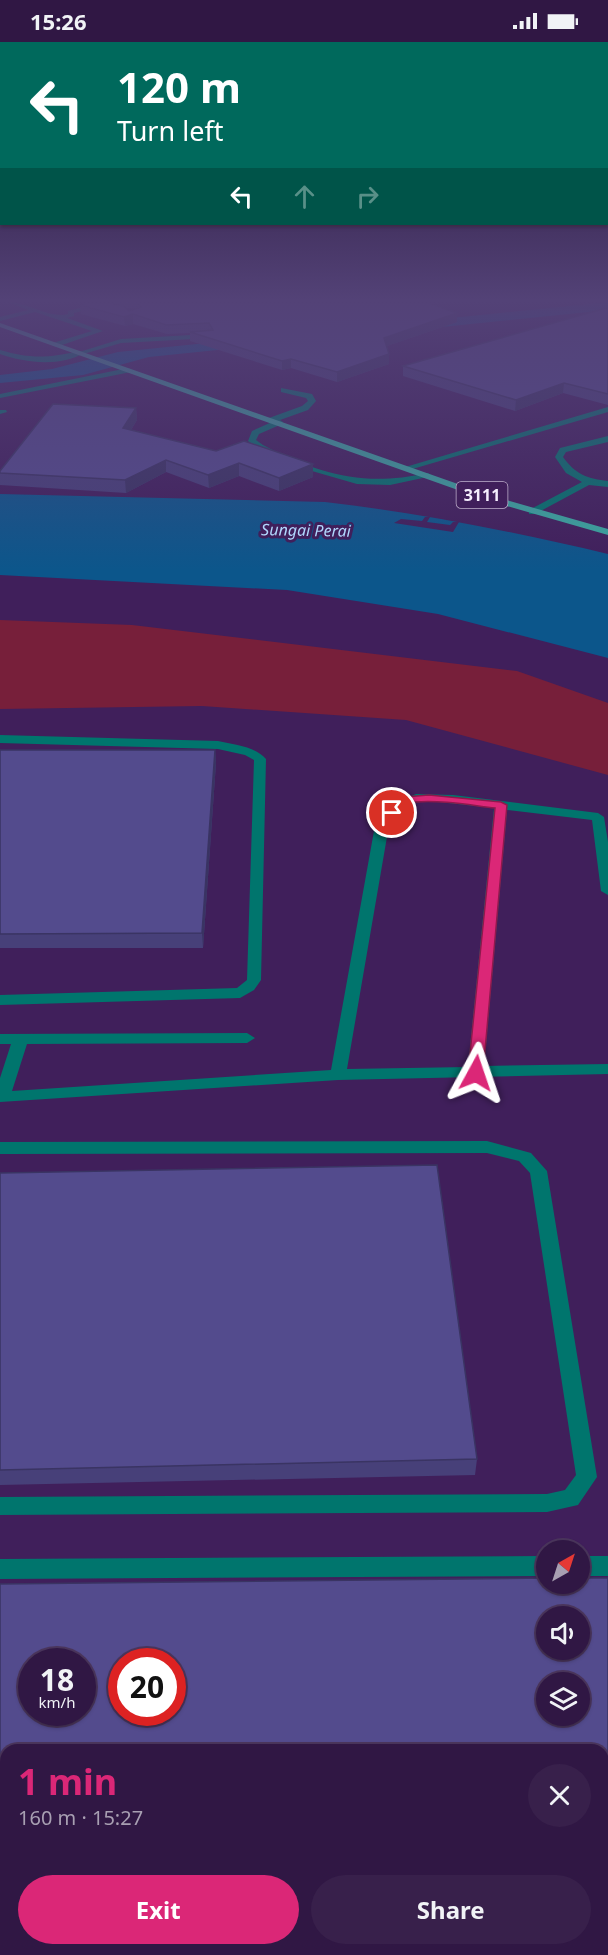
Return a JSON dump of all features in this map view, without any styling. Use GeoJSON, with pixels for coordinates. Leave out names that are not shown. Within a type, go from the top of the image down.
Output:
{"type":"FeatureCollection","features":[{"type":"Feature","properties":{"kind":"main road","name":"3111"},"geometry":{"type":"LineString","coordinates":[[189,391],[532,512],[608,532]]}},
{"type":"Feature","properties":{"kind":"street"},"geometry":{"type":"LineString","coordinates":[[0,396],[22,391]]}},
{"type":"Feature","properties":{"kind":"street"},"geometry":{"type":"LineString","coordinates":[[289,391],[309,396],[312,401],[305,408],[275,421],[255,434],[252,441],[327,475],[361,484],[398,483],[428,476]]}},
{"type":"Feature","properties":{"kind":"street"},"geometry":{"type":"LineString","coordinates":[[406,468],[608,409]]}},
{"type":"Feature","properties":{"kind":"street"},"geometry":{"type":"LineString","coordinates":[[608,439],[569,447],[559,457],[569,471],[588,482],[608,484]]}},
{"type":"Feature","properties":{"kind":"street"},"geometry":{"type":"LineString","coordinates":[[532,512],[588,482]]}},
{"type":"Feature","properties":{"kind":"street"},"geometry":{"type":"LineString","coordinates":[[0,740],[218,745],[249,752],[260,759],[254,980],[249,987],[240,993],[0,1000]]}},
{"type":"Feature","properties":{"kind":"street"},"geometry":{"type":"LineString","coordinates":[[338,1075],[381,831],[392,813],[408,799],[429,798],[501,805],[603,818],[608,891]]}},
{"type":"Feature","properties":{"kind":"street"},"geometry":{"type":"LineString","coordinates":[[476,1073],[501,805]]}},
{"type":"Feature","properties":{"kind":"street"},"geometry":{"type":"LineString","coordinates":[[0,1039],[247,1038]]}},
{"type":"Feature","properties":{"kind":"street"},"geometry":{"type":"LineString","coordinates":[[20,1040],[1,1097],[338,1075],[608,1069]]}},
{"type":"Feature","properties":{"kind":"street"},"geometry":{"type":"LineString","coordinates":[[0,1148],[487,1147],[525,1157],[538,1171],[587,1477],[571,1498],[547,1503],[0,1506]]}},
{"type":"Feature","properties":{"kind":"street"},"geometry":{"type":"LineString","coordinates":[[0,1569],[536,1566]]}},
{"type":"Feature","properties":{"kind":"street"},"geometry":{"type":"LineString","coordinates":[[590,1566],[608,1566]]}},
{"type":"Feature","properties":{"kind":"shaded area"},"geometry":{"type":"Polygon","coordinates":[[[0,620],[132,625],[517,671],[608,703],[608,775],[406,720],[202,706],[0,709],[0,620]]]}},
{"type":"Feature","properties":{"kind":"water","name":"Sungai Perai"},"geometry":{"type":"Polygon","coordinates":[[[0,494],[325,502],[468,524],[608,554],[608,658],[438,614],[287,590],[0,575],[0,494]]]}},
{"type":"Feature","properties":{"kind":"pier"},"geometry":{"type":"Polygon","coordinates":[[[425,517],[430,517],[427,522],[450,525],[453,522],[459,522],[453,532],[394,523],[401,519],[422,521],[425,517]]]}},
{"type":"Feature","properties":{"kind":"building"},"geometry":{"type":"Polygon","coordinates":[[[487,391],[541,391],[516,400],[487,391]]]}},
{"type":"Feature","properties":{"kind":"building"},"geometry":{"type":"Polygon","coordinates":[[[53,404],[136,408],[123,428],[216,451],[244,441],[313,464],[279,478],[239,463],[208,475],[166,460],[125,480],[0,473],[53,404]]]}},
{"type":"Feature","properties":{"kind":"building"},"geometry":{"type":"Polygon","coordinates":[[[0,750],[215,750],[202,933],[0,934],[0,750]]]}},
{"type":"Feature","properties":{"kind":"building"},"geometry":{"type":"Polygon","coordinates":[[[437,1165],[477,1459],[0,1470],[0,1173],[437,1165]]]}},
{"type":"Feature","properties":{"kind":"building"},"geometry":{"type":"Polygon","coordinates":[[[536,1578],[536,1594],[590,1594],[590,1578],[608,1578],[608,1744],[0,1744],[0,1584],[536,1578]]]}},
{"type":"Feature","properties":{"kind":"route"},"geometry":{"type":"LineString","coordinates":[[392,813],[408,799],[429,798],[501,805],[476,1073]]}}]}
